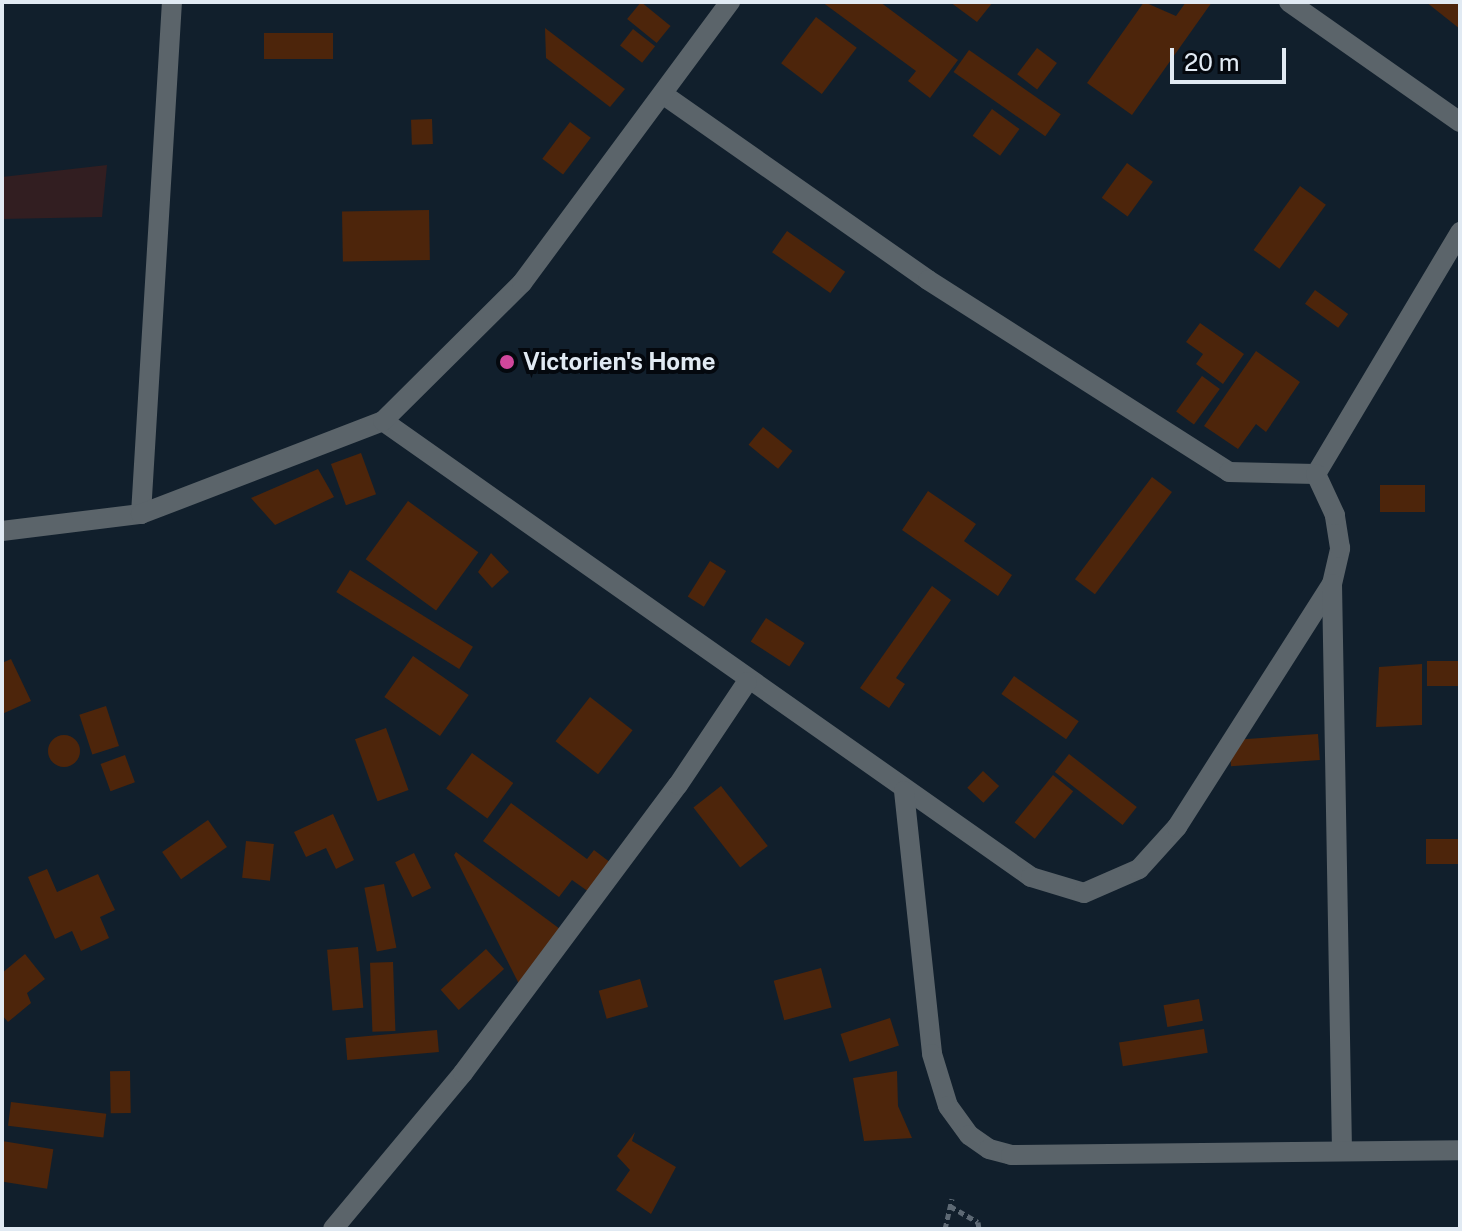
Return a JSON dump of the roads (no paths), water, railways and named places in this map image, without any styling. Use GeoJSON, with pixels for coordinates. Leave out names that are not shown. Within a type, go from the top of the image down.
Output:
{"type":"FeatureCollection","features":[{"type":"Feature","properties":{"kind":"street"},"geometry":{"type":"LineString","coordinates":[[141,514],[172,2]]}},
{"type":"Feature","properties":{"kind":"street"},"geometry":{"type":"LineString","coordinates":[[2,531],[141,514],[383,421],[522,283],[730,2]]}},
{"type":"Feature","properties":{"kind":"street"},"geometry":{"type":"LineString","coordinates":[[1289,2],[1460,122]]}},
{"type":"Feature","properties":{"kind":"street"},"geometry":{"type":"LineString","coordinates":[[664,95],[928,280],[1211,462],[1249,475],[1316,474]]}},
{"type":"Feature","properties":{"kind":"street"},"geometry":{"type":"LineString","coordinates":[[1316,474],[1460,232]]}},
{"type":"Feature","properties":{"kind":"street"},"geometry":{"type":"LineString","coordinates":[[383,421],[747,682],[1031,877],[1084,893],[1112,884],[1139,869],[1177,827],[1332,584]]}},
{"type":"Feature","properties":{"kind":"street"},"geometry":{"type":"LineString","coordinates":[[1316,474],[1335,515],[1340,548],[1332,584],[1342,1151]]}},
{"type":"Feature","properties":{"kind":"street"},"geometry":{"type":"LineString","coordinates":[[333,1229],[463,1073],[678,785],[747,682]]}},
{"type":"Feature","properties":{"kind":"street"},"geometry":{"type":"LineString","coordinates":[[904,791],[932,1054],[948,1106],[969,1135],[1011,1155],[1460,1150]]}},
{"type":"Feature","properties":{"kind":"place","name":"Victorien's Home"},"geometry":{"type":"Point","coordinates":[507,362]}}]}
